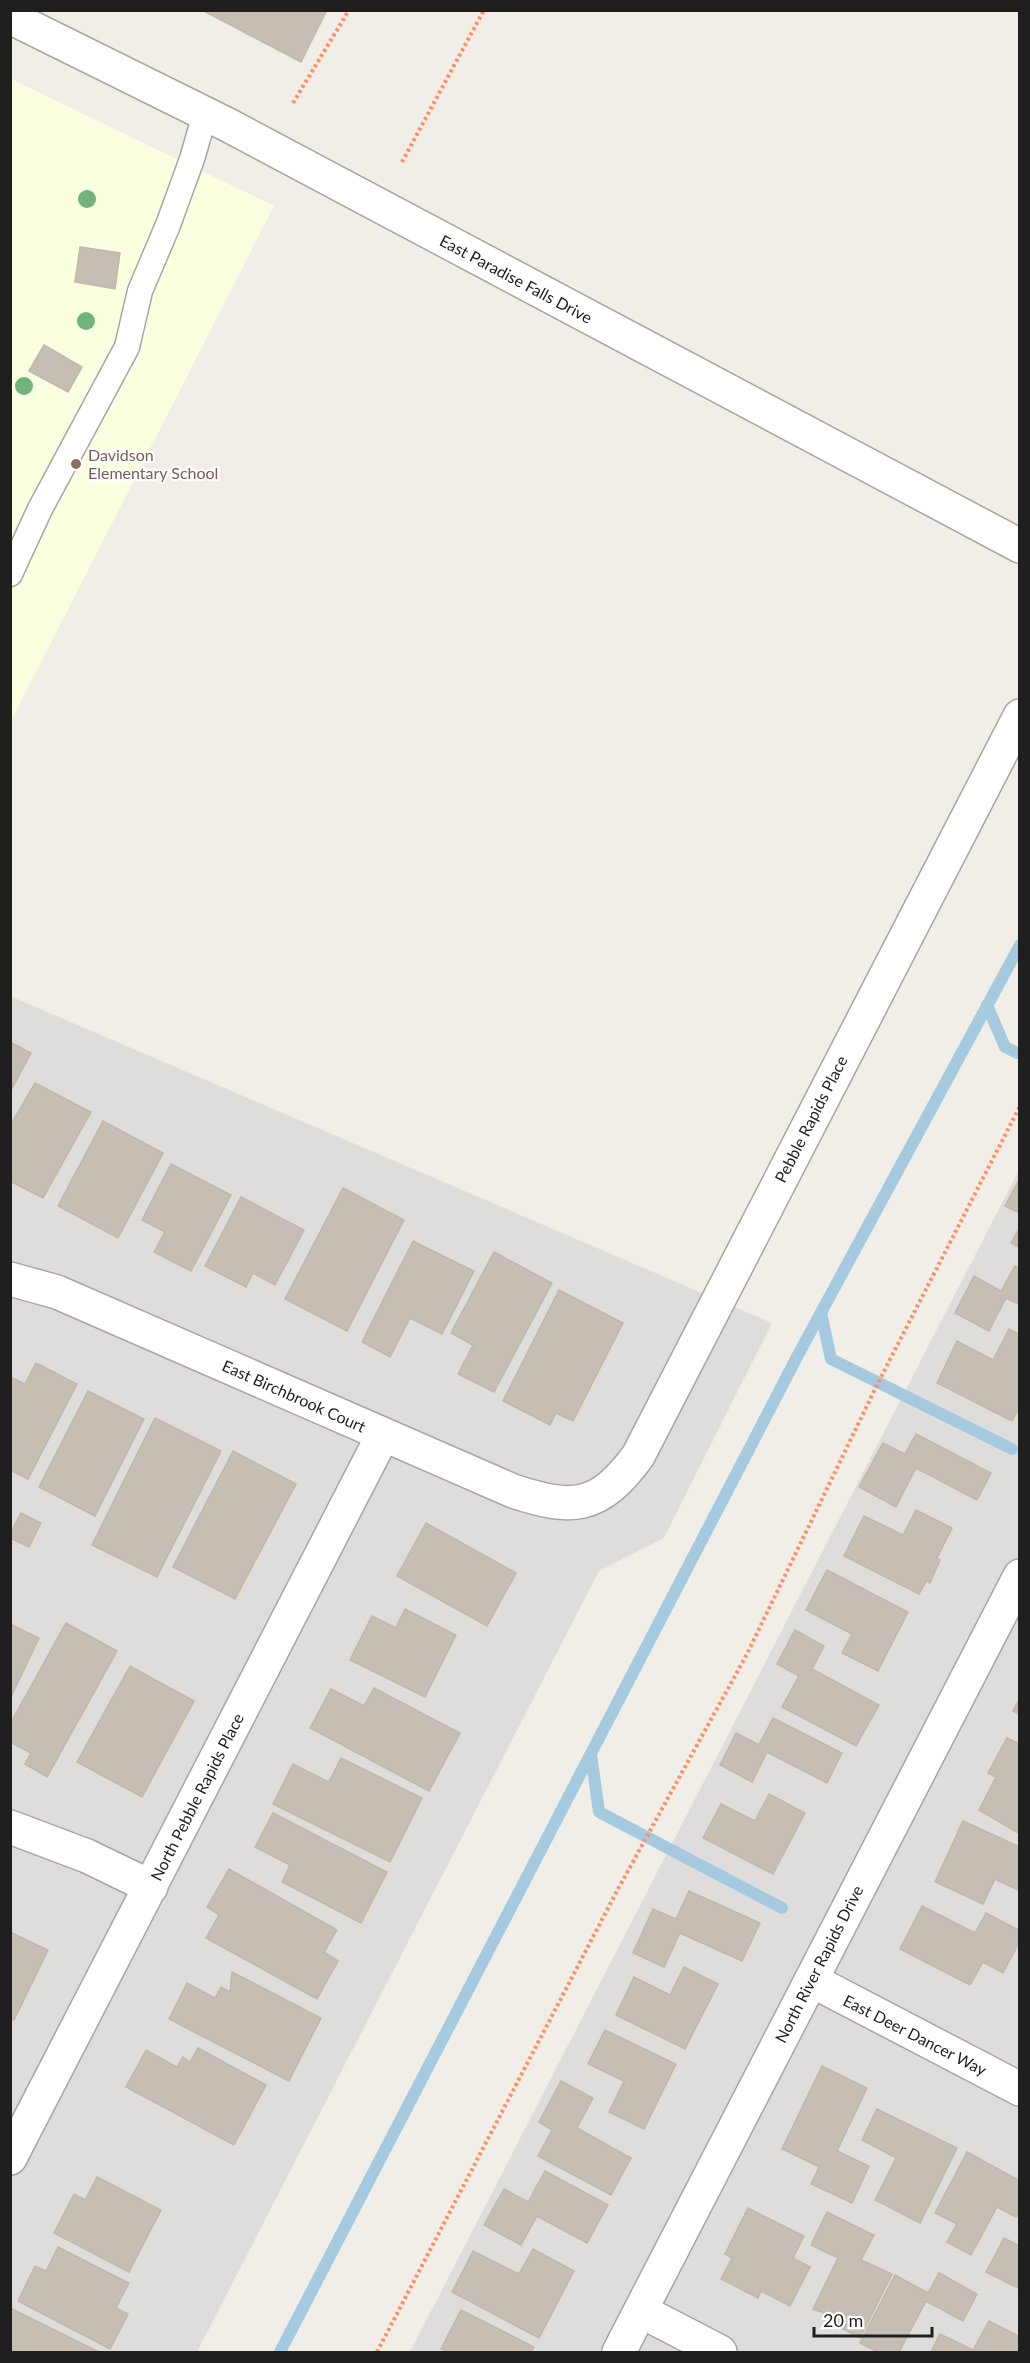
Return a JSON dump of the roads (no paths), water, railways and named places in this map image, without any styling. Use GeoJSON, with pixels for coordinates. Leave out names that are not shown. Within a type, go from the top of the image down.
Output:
{"type":"FeatureCollection","features":[{"type":"Feature","properties":{"kind":"street","name":"East Paradise Falls Drive"},"geometry":{"type":"LineString","coordinates":[[10,17],[206,114],[1020,546]]}},
{"type":"Feature","properties":{"kind":"street","name":"Pebble Rapids Place"},"geometry":{"type":"LineString","coordinates":[[581,1502],[603,1494],[621,1478],[638,1456],[1020,716]]}},
{"type":"Feature","properties":{"kind":"street","name":"East Birchbrook Court"},"geometry":{"type":"LineString","coordinates":[[10,1279],[57,1292],[523,1494],[556,1502],[581,1502]]}},
{"type":"Feature","properties":{"kind":"street","name":"North Pebble Rapids Place"},"geometry":{"type":"LineString","coordinates":[[10,2158],[383,1435]]}},
{"type":"Feature","properties":{"kind":"street","name":"North River Rapids Drive"},"geometry":{"type":"LineString","coordinates":[[620,2352],[1020,1576]]}},
{"type":"Feature","properties":{"kind":"street"},"geometry":{"type":"LineString","coordinates":[[10,1827],[87,1856],[151,1887]]}},
{"type":"Feature","properties":{"kind":"street","name":"East Deer Dancer Way"},"geometry":{"type":"LineString","coordinates":[[811,1980],[1020,2089]]}},
{"type":"Feature","properties":{"kind":"street"},"geometry":{"type":"LineString","coordinates":[[641,2312],[720,2352]]}},
{"type":"Feature","properties":{"kind":"lane"},"geometry":{"type":"LineString","coordinates":[[10,574],[40,509],[127,347],[140,291],[172,214],[206,114]]}},
{"type":"Feature","properties":{"kind":"waterway"},"geometry":{"type":"LineString","coordinates":[[280,2352],[798,1355],[1020,945]]}},
{"type":"Feature","properties":{"kind":"waterway"},"geometry":{"type":"LineString","coordinates":[[987,1005],[1005,1047],[1017,1053]]}},
{"type":"Feature","properties":{"kind":"waterway"},"geometry":{"type":"LineString","coordinates":[[821,1313],[831,1359],[1012,1449]]}},
{"type":"Feature","properties":{"kind":"waterway"},"geometry":{"type":"LineString","coordinates":[[591,1754],[599,1812],[782,1908]]}},
{"type":"Feature","properties":{"kind":"place","name":"Davidson Elementary School"},"geometry":{"type":"Point","coordinates":[76,464]}}]}
